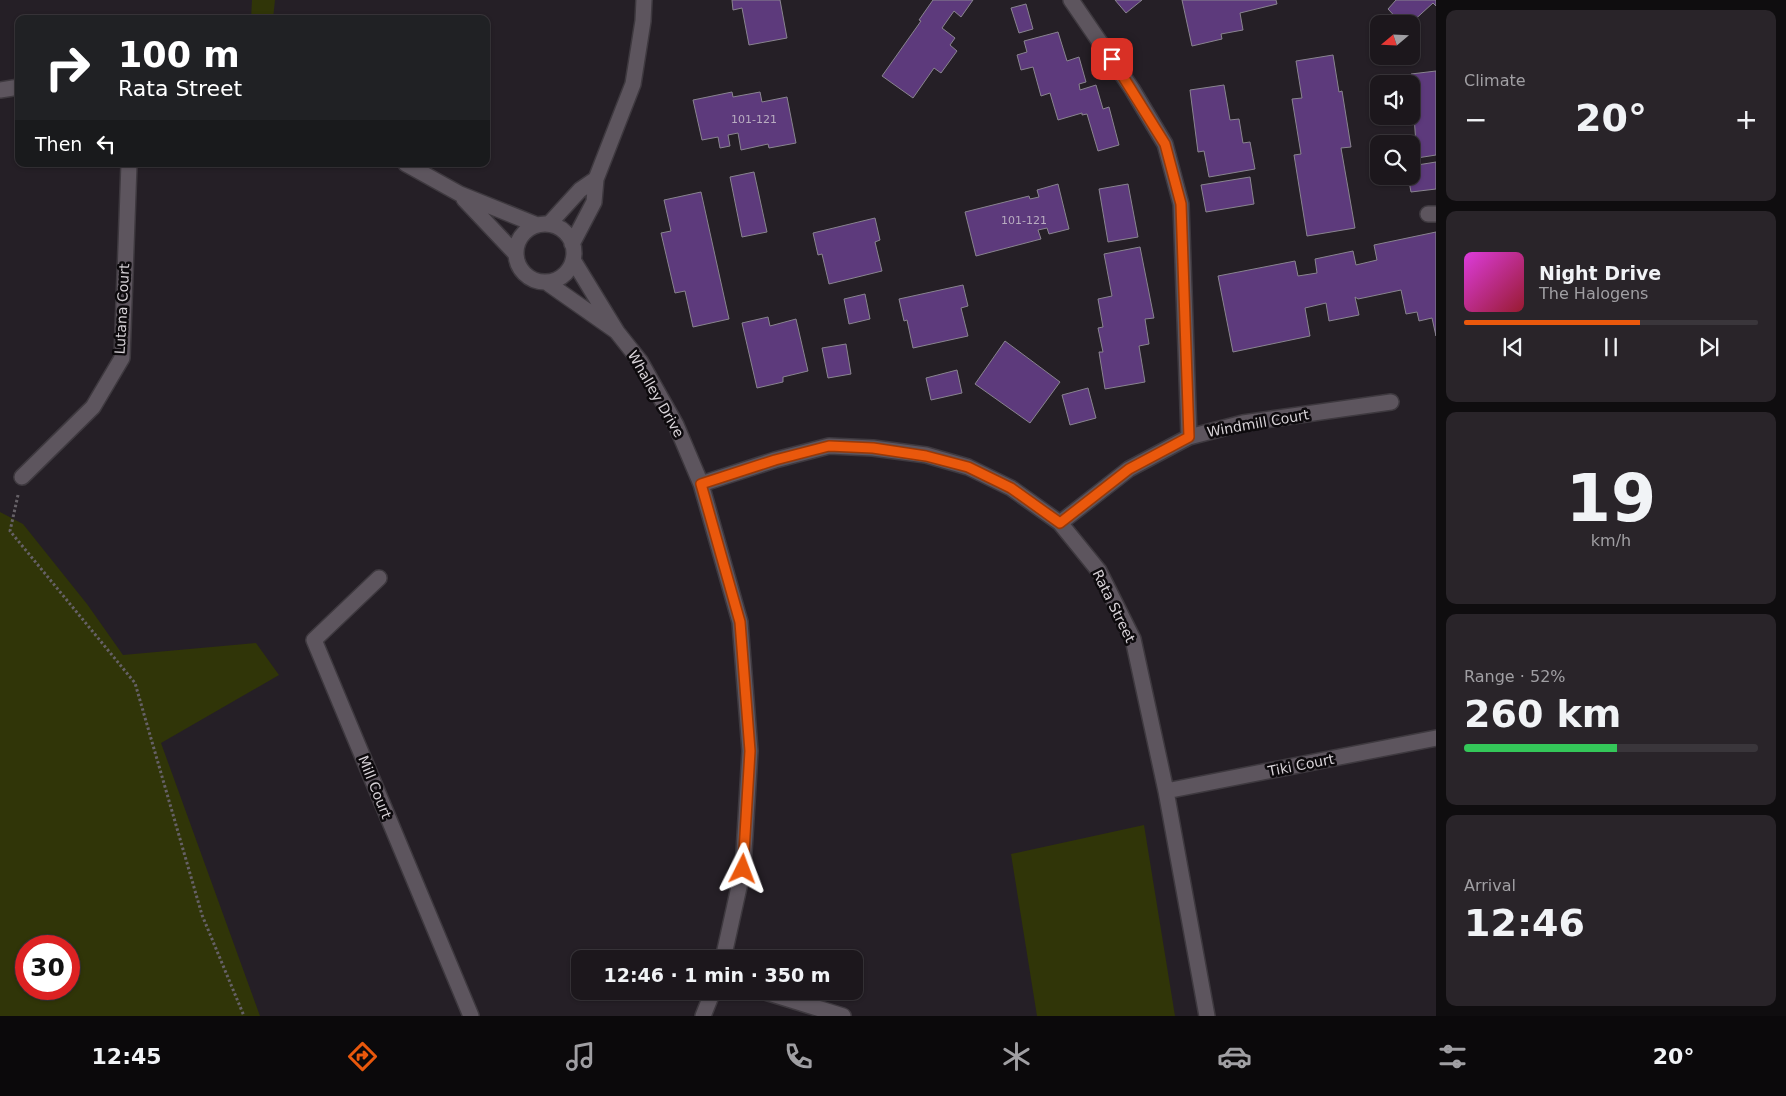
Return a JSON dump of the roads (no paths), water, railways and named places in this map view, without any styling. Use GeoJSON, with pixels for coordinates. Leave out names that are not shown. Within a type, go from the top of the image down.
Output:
{"type":"FeatureCollection","features":[{"type":"Feature","properties":{"kind":"street"},"geometry":{"type":"LineString","coordinates":[[572,244],[594,202],[596,179],[633,84],[643,21],[644,0]]}},
{"type":"Feature","properties":{"kind":"street"},"geometry":{"type":"LineString","coordinates":[[1071,0],[1132,89],[1165,144],[1181,204],[1189,437]]}},
{"type":"Feature","properties":{"kind":"street"},"geometry":{"type":"LineString","coordinates":[[0,90],[15,87]]}},
{"type":"Feature","properties":{"kind":"street","name":"Lutana Court"},"geometry":{"type":"LineString","coordinates":[[22,477],[92,407],[122,358],[128,167]]}},
{"type":"Feature","properties":{"kind":"street"},"geometry":{"type":"LineString","coordinates":[[411,167],[460,194],[564,231],[572,244],[573,260],[563,275],[546,282],[537,281],[521,270],[515,253],[460,194]]}},
{"type":"Feature","properties":{"kind":"street"},"geometry":{"type":"LineString","coordinates":[[515,253],[516,245],[524,232],[543,224],[580,190],[596,179]]}},
{"type":"Feature","properties":{"kind":"street","name":"Whalley Drive"},"geometry":{"type":"LineString","coordinates":[[573,260],[617,332],[640,362],[676,425],[701,484],[740,622],[750,751],[743,869],[725,950]]}},
{"type":"Feature","properties":{"kind":"street","name":"Whalley Drive"},"geometry":{"type":"LineString","coordinates":[[546,282],[617,332]]}},
{"type":"Feature","properties":{"kind":"street","name":"Windmill Court"},"geometry":{"type":"LineString","coordinates":[[1060,523],[1129,469],[1189,437],[1244,423],[1391,402]]}},
{"type":"Feature","properties":{"kind":"street","name":"Rata Street"},"geometry":{"type":"LineString","coordinates":[[701,484],[775,460],[829,446],[873,448],[926,456],[968,467],[1011,488],[1060,523],[1099,571],[1133,639],[1166,791],[1207,1016]]}},
{"type":"Feature","properties":{"kind":"street","name":"Mill Court"},"geometry":{"type":"LineString","coordinates":[[378,578],[314,640],[471,1016]]}},
{"type":"Feature","properties":{"kind":"street","name":"Tiki Court"},"geometry":{"type":"LineString","coordinates":[[1166,791],[1436,738]]}},
{"type":"Feature","properties":{"kind":"street"},"geometry":{"type":"LineString","coordinates":[[703,1016],[709,1000]]}},
{"type":"Feature","properties":{"kind":"street"},"geometry":{"type":"LineString","coordinates":[[791,1000],[842,1016]]}}]}
